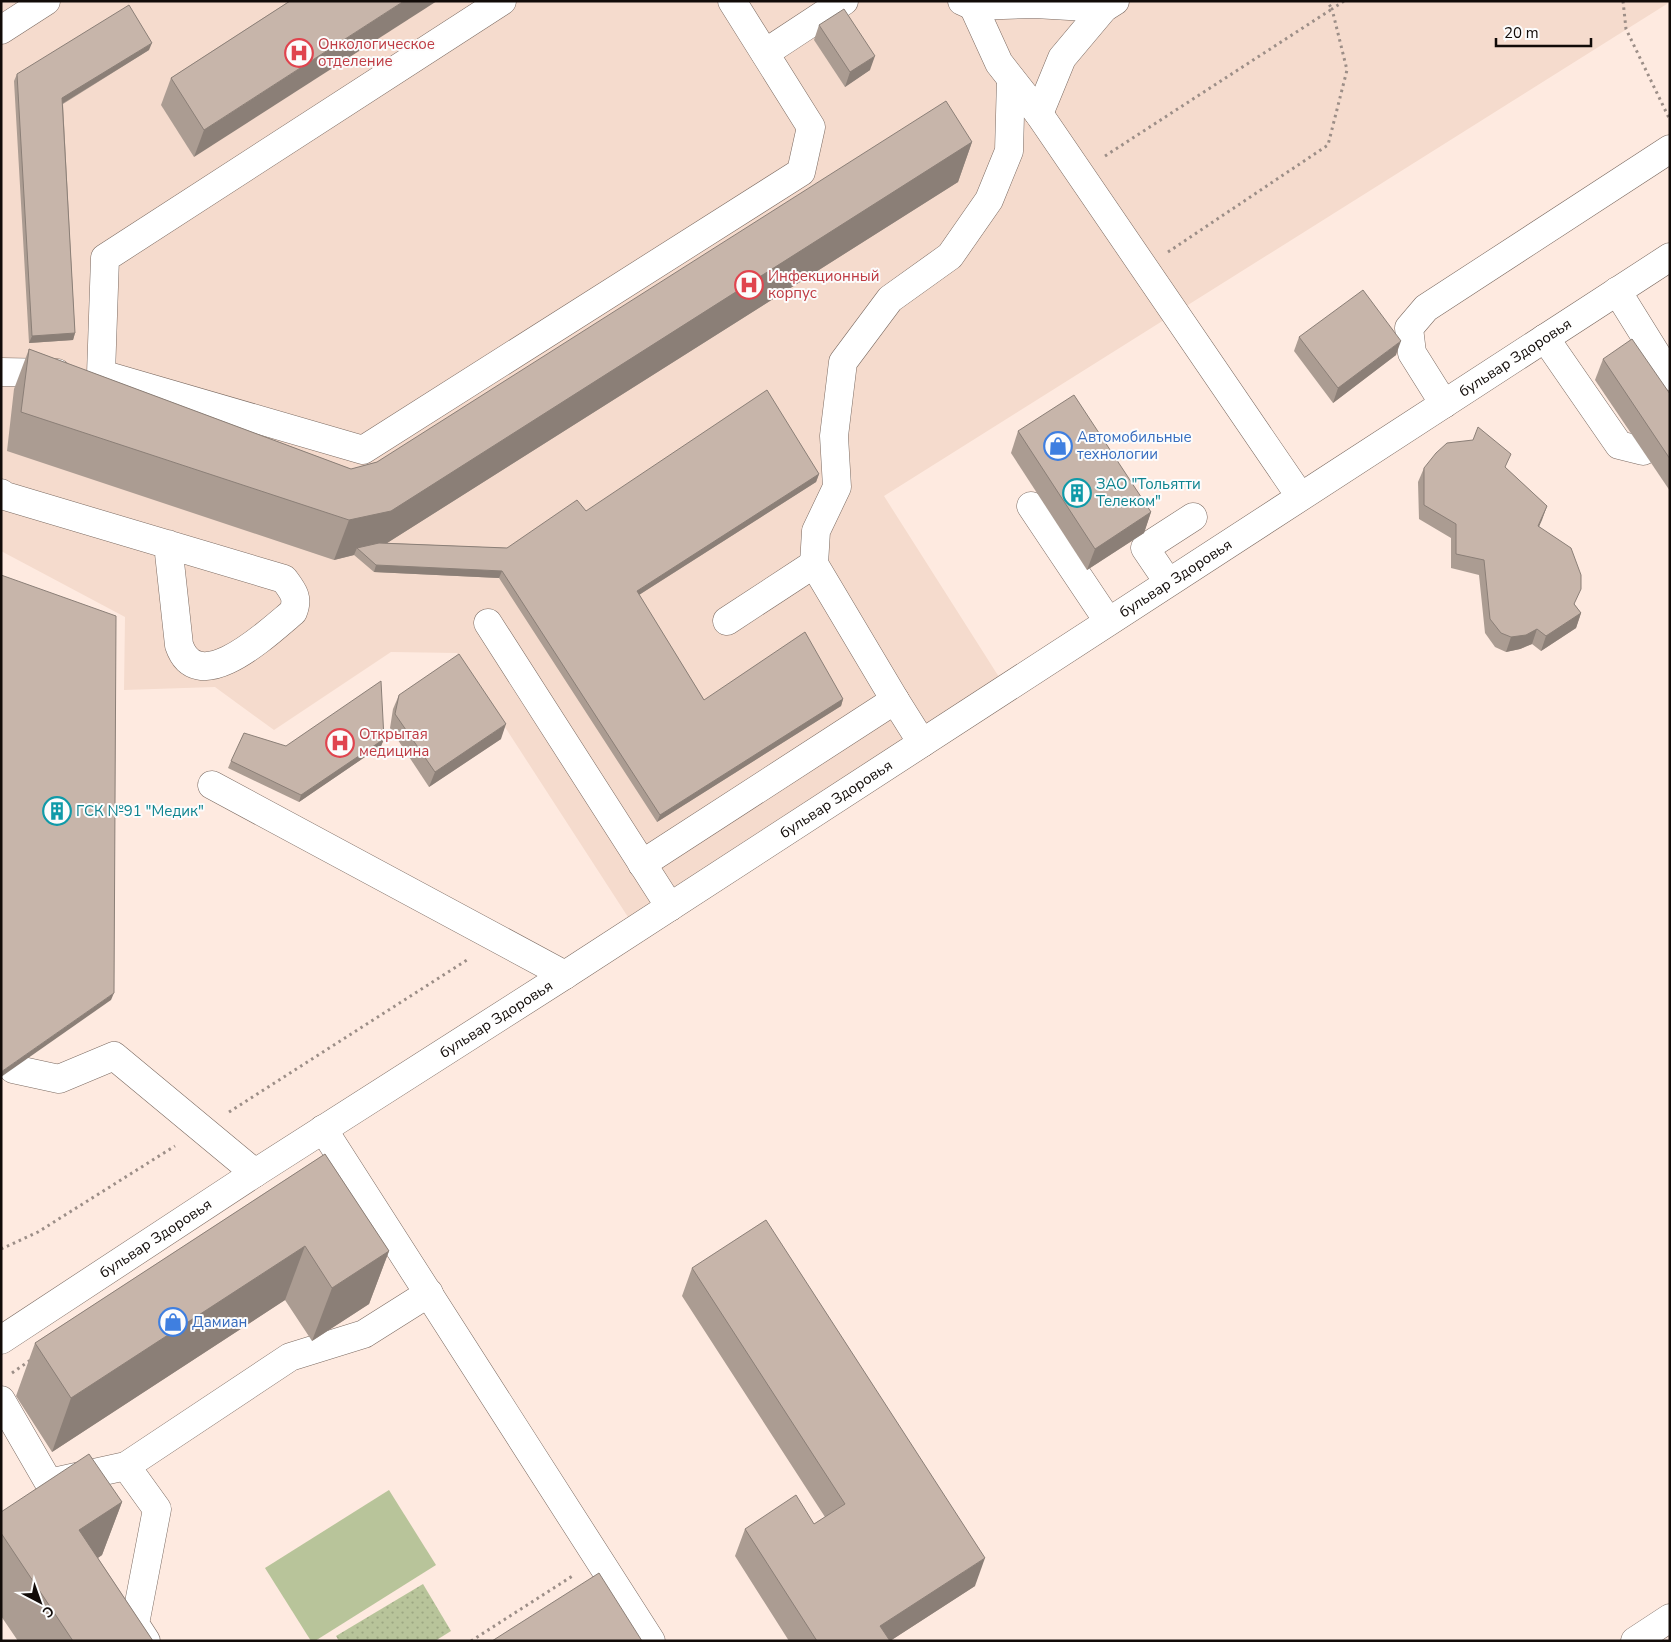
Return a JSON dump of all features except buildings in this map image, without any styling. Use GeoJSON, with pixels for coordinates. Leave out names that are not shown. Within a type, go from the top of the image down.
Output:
{"type":"FeatureCollection","features":[{"type":"Feature","properties":{"kind":"street"},"geometry":{"type":"LineString","coordinates":[[1,30],[46,1]]}},
{"type":"Feature","properties":{"kind":"street"},"geometry":{"type":"LineString","coordinates":[[101,374],[105,258],[502,1]]}},
{"type":"Feature","properties":{"kind":"street"},"geometry":{"type":"LineString","coordinates":[[1,372],[101,374],[363,450],[801,172],[811,127],[732,1]]}},
{"type":"Feature","properties":{"kind":"street"},"geometry":{"type":"LineString","coordinates":[[765,52],[844,1]]}},
{"type":"Feature","properties":{"kind":"street"},"geometry":{"type":"LineString","coordinates":[[1109,5],[967,3],[999,63],[1040,114],[1300,496]]}},
{"type":"Feature","properties":{"kind":"street"},"geometry":{"type":"LineString","coordinates":[[1040,114],[1062,58],[1109,5]]}},
{"type":"Feature","properties":{"kind":"street"},"geometry":{"type":"LineString","coordinates":[[922,743],[814,564],[816,531],[837,487],[834,436],[843,362],[890,299],[950,256],[989,200],[1009,151],[1011,79]]}},
{"type":"Feature","properties":{"kind":"street"},"geometry":{"type":"LineString","coordinates":[[1444,404],[1412,353],[1409,328],[1426,308],[1670,150]]}},
{"type":"Feature","properties":{"kind":"street","name":"бульвар Здоровья"},"geometry":{"type":"LineString","coordinates":[[1,1340],[255,1173],[565,975],[1670,257]]}},
{"type":"Feature","properties":{"kind":"street"},"geometry":{"type":"LineString","coordinates":[[1617,291],[1670,376]]}},
{"type":"Feature","properties":{"kind":"street"},"geometry":{"type":"LineString","coordinates":[[1545,338],[1619,445],[1643,451]]}},
{"type":"Feature","properties":{"kind":"street"},"geometry":{"type":"LineString","coordinates":[[1,493],[5,496],[168,544],[284,579],[294,591],[297,602],[293,612],[239,655],[224,663],[210,666],[194,664],[182,654],[179,645],[168,544]]}},
{"type":"Feature","properties":{"kind":"street"},"geometry":{"type":"LineString","coordinates":[[1031,506],[1108,621]]}},
{"type":"Feature","properties":{"kind":"street"},"geometry":{"type":"LineString","coordinates":[[1168,582],[1145,548],[1193,517]]}},
{"type":"Feature","properties":{"kind":"street"},"geometry":{"type":"LineString","coordinates":[[727,621],[814,564]]}},
{"type":"Feature","properties":{"kind":"street"},"geometry":{"type":"LineString","coordinates":[[488,623],[670,907]]}},
{"type":"Feature","properties":{"kind":"street"},"geometry":{"type":"LineString","coordinates":[[642,864],[895,700]]}},
{"type":"Feature","properties":{"kind":"street"},"geometry":{"type":"LineString","coordinates":[[212,785],[565,975]]}},
{"type":"Feature","properties":{"kind":"street"},"geometry":{"type":"LineString","coordinates":[[12,1069],[59,1079],[114,1056],[255,1173]]}},
{"type":"Feature","properties":{"kind":"street"},"geometry":{"type":"LineString","coordinates":[[323,1129],[651,1641]]}},
{"type":"Feature","properties":{"kind":"street"},"geometry":{"type":"LineString","coordinates":[[1,1400],[49,1483],[126,1466],[290,1357],[364,1334],[429,1293]]}},
{"type":"Feature","properties":{"kind":"street"},"geometry":{"type":"LineString","coordinates":[[126,1466],[157,1509],[135,1624],[146,1641]]}},
{"type":"Feature","properties":{"kind":"street"},"geometry":{"type":"LineString","coordinates":[[1634,1641],[1670,1618]]}},
{"type":"Feature","properties":{"kind":"path"},"geometry":{"type":"LineString","coordinates":[[1144,268],[1328,145],[1346,70],[1332,9],[1327,1]]}},
{"type":"Feature","properties":{"kind":"path"},"geometry":{"type":"LineString","coordinates":[[1079,172],[1344,1]]}},
{"type":"Feature","properties":{"kind":"path"},"geometry":{"type":"LineString","coordinates":[[1623,1],[1626,29],[1670,120]]}},
{"type":"Feature","properties":{"kind":"path"},"geometry":{"type":"LineString","coordinates":[[1,1249],[38,1232],[501,939]]}},
{"type":"Feature","properties":{"kind":"path"},"geometry":{"type":"LineString","coordinates":[[470,1641],[600,1559]]}},
{"type":"Feature","properties":{"kind":"shaded area"},"geometry":{"type":"Polygon","coordinates":[[[1,1],[1670,2],[884,496],[999,677],[628,917],[457,653],[391,652],[274,730],[215,687],[124,690],[125,617],[1,551],[1,1]]]}},
{"type":"Feature","properties":{"kind":"green space"},"geometry":{"type":"Polygon","coordinates":[[[389,1490],[436,1565],[315,1641],[311,1641],[265,1568],[389,1490]]]}},
{"type":"Feature","properties":{"kind":"green space"},"geometry":{"type":"Polygon","coordinates":[[[423,1584],[451,1631],[435,1641],[339,1641],[336,1636],[423,1584]]]}},
{"type":"Feature","properties":{"kind":"place","name":"Онкологическое отделение"},"geometry":{"type":"Point","coordinates":[299,53]}},
{"type":"Feature","properties":{"kind":"place","name":"Инфекционный корпус"},"geometry":{"type":"Point","coordinates":[749,285]}},
{"type":"Feature","properties":{"kind":"place","name":"Автомобильные технологии"},"geometry":{"type":"Point","coordinates":[1058,446]}},
{"type":"Feature","properties":{"kind":"place","name":"ЗАО \"Тольятти Телеком\""},"geometry":{"type":"Point","coordinates":[1077,493]}},
{"type":"Feature","properties":{"kind":"place","name":"Открытая медицина"},"geometry":{"type":"Point","coordinates":[340,743]}},
{"type":"Feature","properties":{"kind":"place","name":"ГСК №91 \"Медик\""},"geometry":{"type":"Point","coordinates":[57,811]}},
{"type":"Feature","properties":{"kind":"place","name":"Дамиан"},"geometry":{"type":"Point","coordinates":[173,1322]}}]}
